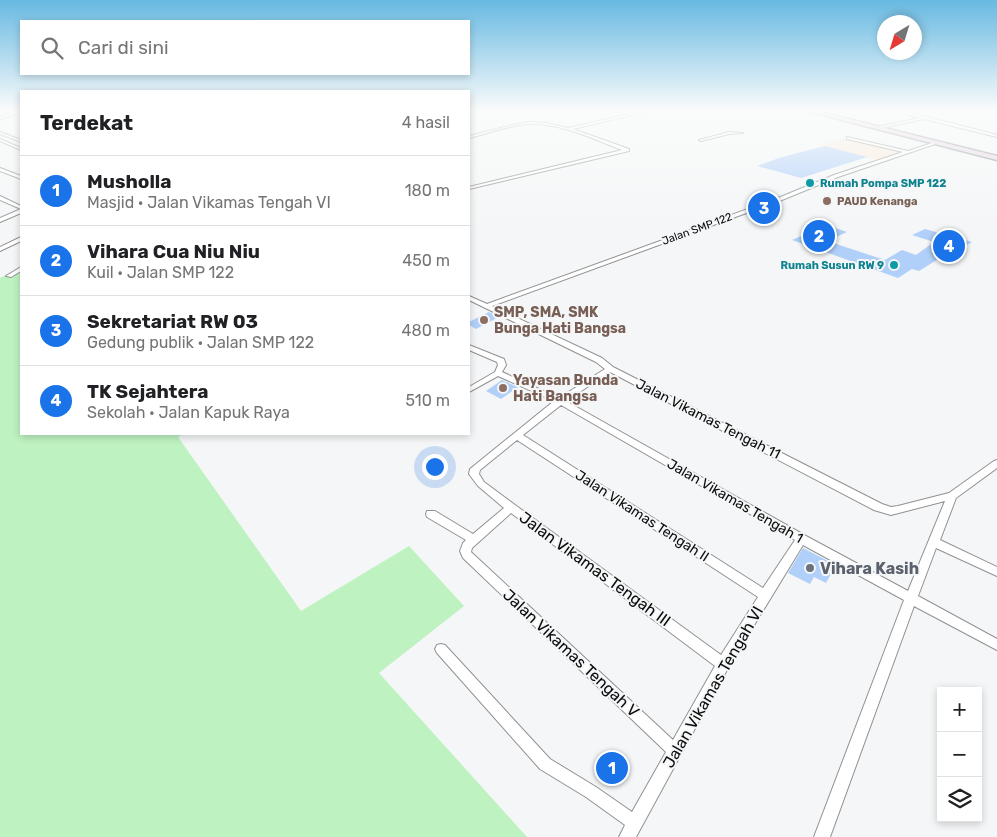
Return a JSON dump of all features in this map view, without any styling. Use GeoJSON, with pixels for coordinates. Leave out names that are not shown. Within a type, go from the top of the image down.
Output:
{"type":"FeatureCollection","features":[{"type":"Feature","properties":{"kind":"main road"},"geometry":{"type":"LineString","coordinates":[[965,150],[997,158]]}},
{"type":"Feature","properties":{"kind":"street"},"geometry":{"type":"LineString","coordinates":[[470,188],[627,150]]}},
{"type":"Feature","properties":{"kind":"street"},"geometry":{"type":"LineString","coordinates":[[899,150],[907,152]]}},
{"type":"Feature","properties":{"kind":"street","name":"Jalan SMP 122"},"geometry":{"type":"LineString","coordinates":[[486,306],[780,200],[836,176],[913,150]]}},
{"type":"Feature","properties":{"kind":"street"},"geometry":{"type":"LineString","coordinates":[[0,169],[20,178]]}},
{"type":"Feature","properties":{"kind":"street"},"geometry":{"type":"LineString","coordinates":[[0,198],[20,209]]}},
{"type":"Feature","properties":{"kind":"street"},"geometry":{"type":"LineString","coordinates":[[0,220],[20,210]]}},
{"type":"Feature","properties":{"kind":"street"},"geometry":{"type":"LineString","coordinates":[[0,249],[20,239]]}},
{"type":"Feature","properties":{"kind":"street"},"geometry":{"type":"LineString","coordinates":[[9,276],[20,270]]}},
{"type":"Feature","properties":{"kind":"street","name":"Jalan Vikamas Tengah 11"},"geometry":{"type":"LineString","coordinates":[[470,298],[599,360],[610,369],[878,507],[891,511],[898,510],[952,496]]}},
{"type":"Feature","properties":{"kind":"street"},"geometry":{"type":"LineString","coordinates":[[470,346],[501,361],[502,368],[498,373],[470,389]]}},
{"type":"Feature","properties":{"kind":"street"},"geometry":{"type":"LineString","coordinates":[[475,470],[560,402],[610,369]]}},
{"type":"Feature","properties":{"kind":"street","name":"Jalan Vikamas Tengah 1"},"geometry":{"type":"LineString","coordinates":[[498,373],[560,402],[802,539],[997,645]]}},
{"type":"Feature","properties":{"kind":"street","name":"Jalan Vikamas Tengah II"},"geometry":{"type":"LineString","coordinates":[[518,436],[766,596]]}},
{"type":"Feature","properties":{"kind":"street"},"geometry":{"type":"LineString","coordinates":[[822,837],[911,598],[952,496],[997,463]]}},
{"type":"Feature","properties":{"kind":"street","name":"Jalan Vikamas Tengah III"},"geometry":{"type":"LineString","coordinates":[[475,470],[474,474],[481,484],[511,508],[723,664]]}},
{"type":"Feature","properties":{"kind":"street"},"geometry":{"type":"LineString","coordinates":[[467,555],[465,551],[467,546],[511,508]]}},
{"type":"Feature","properties":{"kind":"street"},"geometry":{"type":"LineString","coordinates":[[430,514],[474,540]]}},
{"type":"Feature","properties":{"kind":"street","name":"Jalan Vikamas Tengah VI"},"geometry":{"type":"LineString","coordinates":[[627,837],[723,664],[796,545],[802,539]]}},
{"type":"Feature","properties":{"kind":"street"},"geometry":{"type":"LineString","coordinates":[[933,542],[997,572]]}},
{"type":"Feature","properties":{"kind":"street","name":"Jalan Vikamas Tengah V"},"geometry":{"type":"LineString","coordinates":[[467,555],[674,750]]}},
{"type":"Feature","properties":{"kind":"street"},"geometry":{"type":"LineString","coordinates":[[442,649],[545,764],[635,822]]}},
{"type":"Feature","properties":{"kind":"shaded area"},"geometry":{"type":"Polygon","coordinates":[[[841,150],[896,150],[904,152],[878,160],[841,150]]]}},
{"type":"Feature","properties":{"kind":"green space"},"geometry":{"type":"Polygon","coordinates":[[[20,268],[20,435],[182,435],[178,437],[301,611],[409,546],[464,606],[379,673],[527,837],[0,837],[0,278],[20,268]]]}},
{"type":"Feature","properties":{"kind":"building"},"geometry":{"type":"Polygon","coordinates":[[[809,150],[841,150],[867,157],[801,178],[757,166],[809,150]]]}},
{"type":"Feature","properties":{"kind":"building"},"geometry":{"type":"Polygon","coordinates":[[[826,225],[847,232],[827,241],[885,260],[902,250],[916,255],[934,242],[912,235],[925,229],[972,242],[961,248],[966,250],[952,259],[943,256],[919,271],[912,269],[898,278],[792,240],[826,225]]]}},
{"type":"Feature","properties":{"kind":"building","name":"SMP, SMA, SMK Bunga Hati Bangsa"},"geometry":{"type":"Polygon","coordinates":[[[489,312],[499,317],[476,329],[470,326],[470,322],[489,312]]]}},
{"type":"Feature","properties":{"kind":"building","name":"Yayasan Bunda Hati Bangsa"},"geometry":{"type":"Polygon","coordinates":[[[502,380],[518,387],[501,399],[486,391],[502,380]]]}},
{"type":"Feature","properties":{"kind":"building","name":"Vihara Kasih"},"geometry":{"type":"Polygon","coordinates":[[[803,548],[836,565],[826,583],[814,577],[810,584],[788,573],[803,548]]]}},
{"type":"Feature","properties":{"kind":"building"},"geometry":{"type":"Polygon","coordinates":[[[609,751],[629,771],[615,785],[595,765],[609,751]]]}},
{"type":"Feature","properties":{"kind":"place","name":"Rumah Pompa SMP 122"},"geometry":{"type":"Point","coordinates":[810,183]}},
{"type":"Feature","properties":{"kind":"place","name":"PAUD Kenanga"},"geometry":{"type":"Point","coordinates":[827,201]}},
{"type":"Feature","properties":{"kind":"place","name":"Sekretariat RW 03"},"geometry":{"type":"Point","coordinates":[764,208]}},
{"type":"Feature","properties":{"kind":"place","name":"Vihara Cua Niu Niu"},"geometry":{"type":"Point","coordinates":[819,236]}},
{"type":"Feature","properties":{"kind":"place","name":"TK Sejahtera"},"geometry":{"type":"Point","coordinates":[949,246]}},
{"type":"Feature","properties":{"kind":"place","name":"Rumah Susun RW 9"},"geometry":{"type":"Point","coordinates":[894,265]}},
{"type":"Feature","properties":{"kind":"place","name":"SMP, SMA, SMK Bunga Hati Bangsa"},"geometry":{"type":"Point","coordinates":[484,320]}},
{"type":"Feature","properties":{"kind":"place","name":"Yayasan Bunda Hati Bangsa"},"geometry":{"type":"Point","coordinates":[503,388]}},
{"type":"Feature","properties":{"kind":"place","name":"Vihara Kasih"},"geometry":{"type":"Point","coordinates":[810,568]}},
{"type":"Feature","properties":{"kind":"place","name":"Musholla"},"geometry":{"type":"Point","coordinates":[612,768]}}]}
